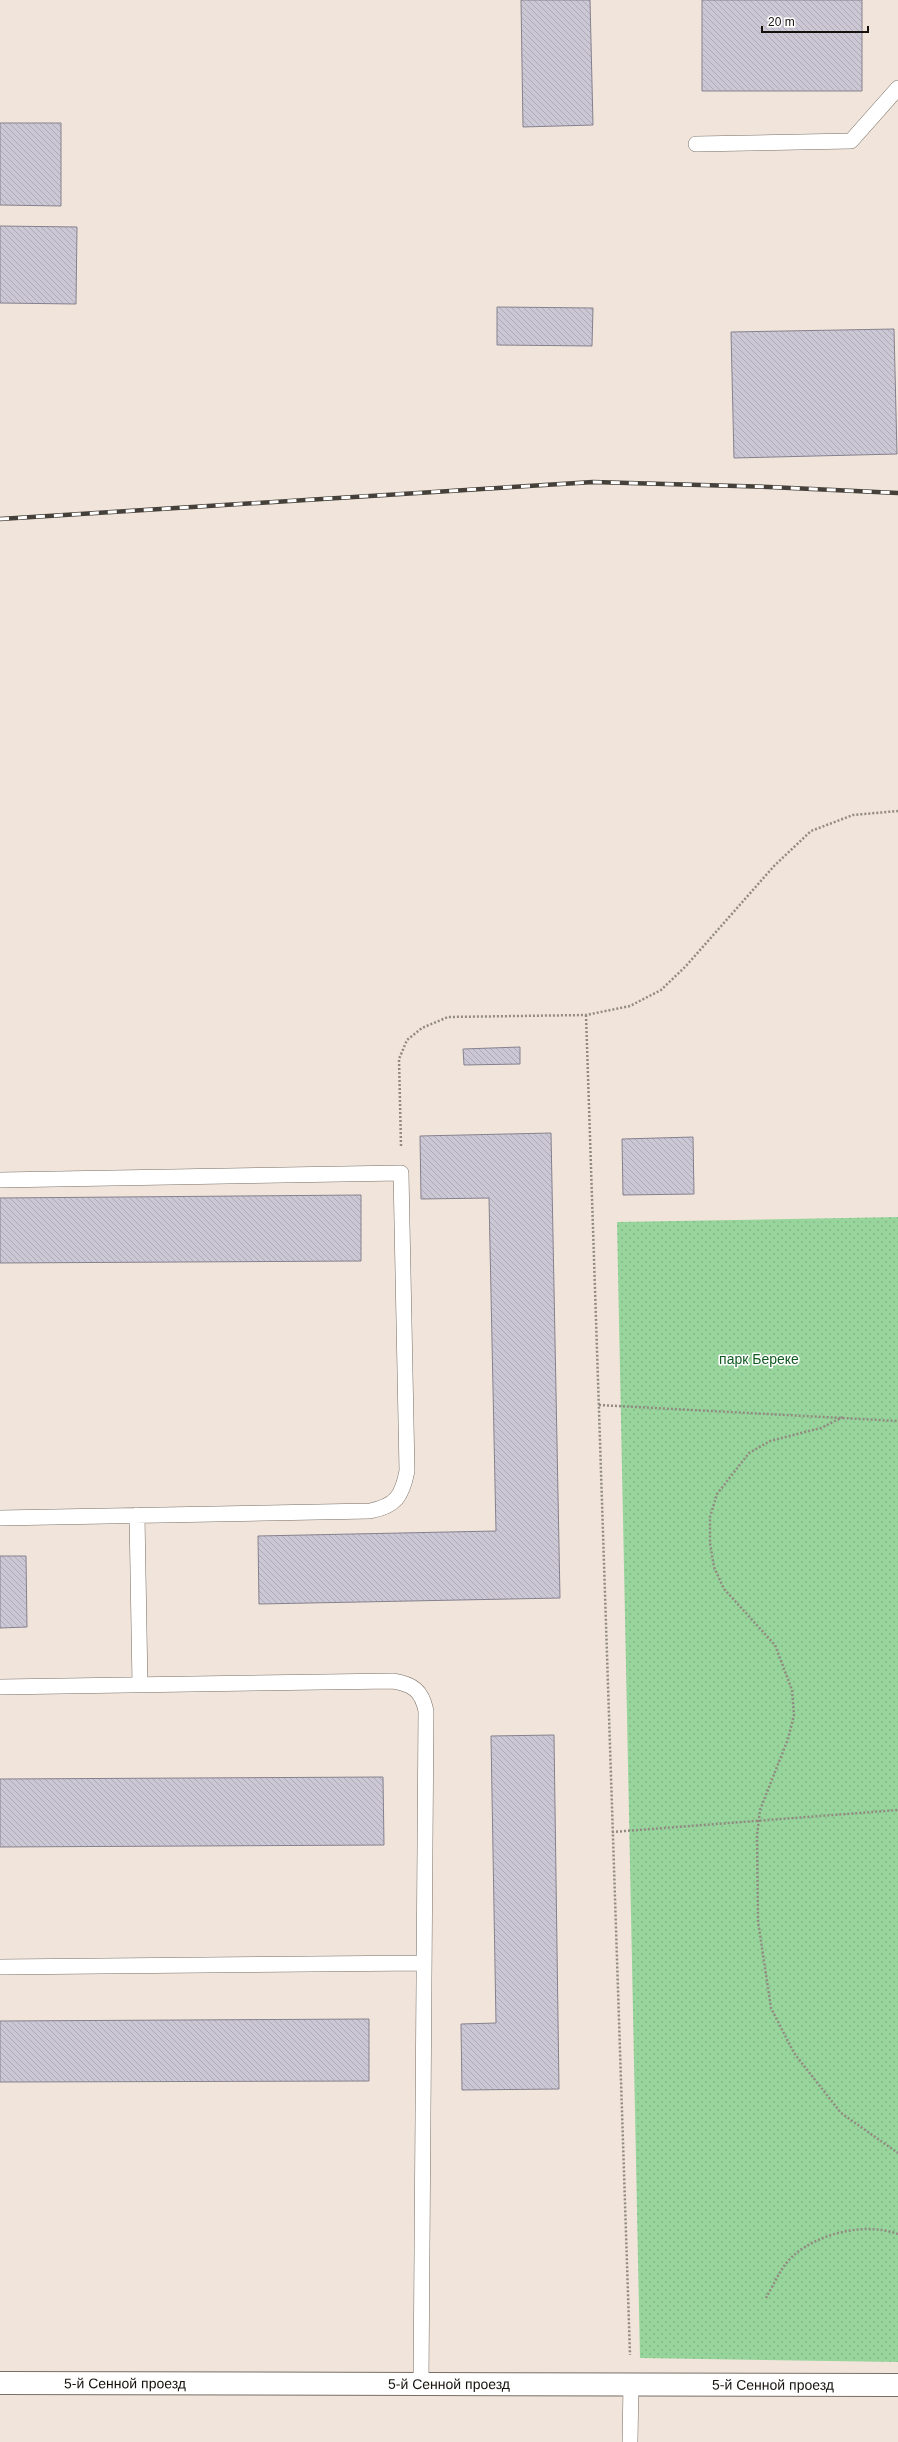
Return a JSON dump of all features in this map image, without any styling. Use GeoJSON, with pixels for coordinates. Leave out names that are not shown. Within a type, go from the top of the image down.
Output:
{"type":"FeatureCollection","features":[{"type":"Feature","properties":{"kind":"street","name":"5-й Сенной проезд"},"geometry":{"type":"LineString","coordinates":[[0,2383],[631,2383],[898,2385]]}},
{"type":"Feature","properties":{"kind":"lane"},"geometry":{"type":"LineString","coordinates":[[696,144],[851,141],[898,88]]}},
{"type":"Feature","properties":{"kind":"lane"},"geometry":{"type":"LineString","coordinates":[[0,1180],[401,1173],[407,1471],[404,1487],[397,1498],[386,1508],[370,1511],[0,1518]]}},
{"type":"Feature","properties":{"kind":"lane"},"geometry":{"type":"LineString","coordinates":[[137,1516],[140,1685]]}},
{"type":"Feature","properties":{"kind":"lane"},"geometry":{"type":"LineString","coordinates":[[0,1687],[393,1681],[407,1683],[418,1690],[423,1700],[426,1712],[421,2384]]}},
{"type":"Feature","properties":{"kind":"lane"},"geometry":{"type":"LineString","coordinates":[[0,1967],[424,1963]]}},
{"type":"Feature","properties":{"kind":"lane"},"geometry":{"type":"LineString","coordinates":[[630,2442],[631,2383]]}},
{"type":"Feature","properties":{"kind":"path"},"geometry":{"type":"LineString","coordinates":[[401,1173],[399,1059],[407,1040],[422,1028],[448,1017],[586,1015],[630,1006],[661,990],[686,966],[774,866],[812,831],[853,815],[898,811]]}},
{"type":"Feature","properties":{"kind":"path"},"geometry":{"type":"LineString","coordinates":[[586,1015],[631,2383]]}},
{"type":"Feature","properties":{"kind":"path"},"geometry":{"type":"LineString","coordinates":[[598,1405],[898,1421]]}},
{"type":"Feature","properties":{"kind":"path"},"geometry":{"type":"LineString","coordinates":[[843,1417],[820,1428],[770,1441],[749,1453],[717,1494],[710,1517],[710,1543],[714,1567],[724,1589],[775,1645],[792,1690],[794,1715],[788,1739],[760,1810],[757,1835],[758,1921],[771,2008],[794,2053],[841,2113],[898,2153]]}},
{"type":"Feature","properties":{"kind":"path"},"geometry":{"type":"LineString","coordinates":[[612,1832],[898,1810]]}},
{"type":"Feature","properties":{"kind":"path"},"geometry":{"type":"LineString","coordinates":[[766,2298],[793,2256],[814,2241],[838,2233],[863,2229],[888,2230],[898,2234]]}},
{"type":"Feature","properties":{"kind":"green space","name":"парк Береке"},"geometry":{"type":"Polygon","coordinates":[[[898,1217],[898,2362],[640,2358],[617,1222],[898,1217]]]}},
{"type":"Feature","properties":{"kind":"building"},"geometry":{"type":"Polygon","coordinates":[[[521,0],[590,0],[593,125],[523,127],[521,0]]]}},
{"type":"Feature","properties":{"kind":"building"},"geometry":{"type":"Polygon","coordinates":[[[702,0],[862,0],[862,91],[702,91],[702,0]]]}},
{"type":"Feature","properties":{"kind":"building"},"geometry":{"type":"Polygon","coordinates":[[[0,123],[61,123],[61,206],[0,205],[0,123]]]}},
{"type":"Feature","properties":{"kind":"building"},"geometry":{"type":"Polygon","coordinates":[[[0,226],[77,227],[76,304],[0,303],[0,226]]]}},
{"type":"Feature","properties":{"kind":"building"},"geometry":{"type":"Polygon","coordinates":[[[497,307],[593,308],[592,346],[497,345],[497,307]]]}},
{"type":"Feature","properties":{"kind":"building"},"geometry":{"type":"Polygon","coordinates":[[[894,329],[897,454],[734,458],[731,332],[894,329]]]}},
{"type":"Feature","properties":{"kind":"building"},"geometry":{"type":"Polygon","coordinates":[[[520,1047],[520,1064],[464,1065],[463,1049],[520,1047]]]}},
{"type":"Feature","properties":{"kind":"building"},"geometry":{"type":"Polygon","coordinates":[[[551,1133],[560,1598],[259,1604],[258,1536],[496,1531],[489,1198],[421,1199],[420,1136],[551,1133]]]}},
{"type":"Feature","properties":{"kind":"building"},"geometry":{"type":"Polygon","coordinates":[[[693,1137],[694,1194],[623,1195],[622,1139],[693,1137]]]}},
{"type":"Feature","properties":{"kind":"building"},"geometry":{"type":"Polygon","coordinates":[[[361,1195],[361,1261],[0,1263],[0,1198],[361,1195]]]}},
{"type":"Feature","properties":{"kind":"building"},"geometry":{"type":"Polygon","coordinates":[[[0,1556],[26,1556],[27,1627],[0,1628],[0,1556]]]}},
{"type":"Feature","properties":{"kind":"building"},"geometry":{"type":"Polygon","coordinates":[[[554,1735],[559,2089],[462,2090],[461,2024],[496,2023],[491,1736],[554,1735]]]}},
{"type":"Feature","properties":{"kind":"building"},"geometry":{"type":"Polygon","coordinates":[[[383,1777],[384,1845],[0,1847],[0,1779],[383,1777]]]}},
{"type":"Feature","properties":{"kind":"building"},"geometry":{"type":"Polygon","coordinates":[[[369,2019],[369,2081],[0,2082],[0,2021],[369,2019]]]}},
{"type":"Feature","properties":{"kind":"railway"},"geometry":{"type":"LineString","coordinates":[[0,519],[593,482],[769,487],[898,493]]}}]}
